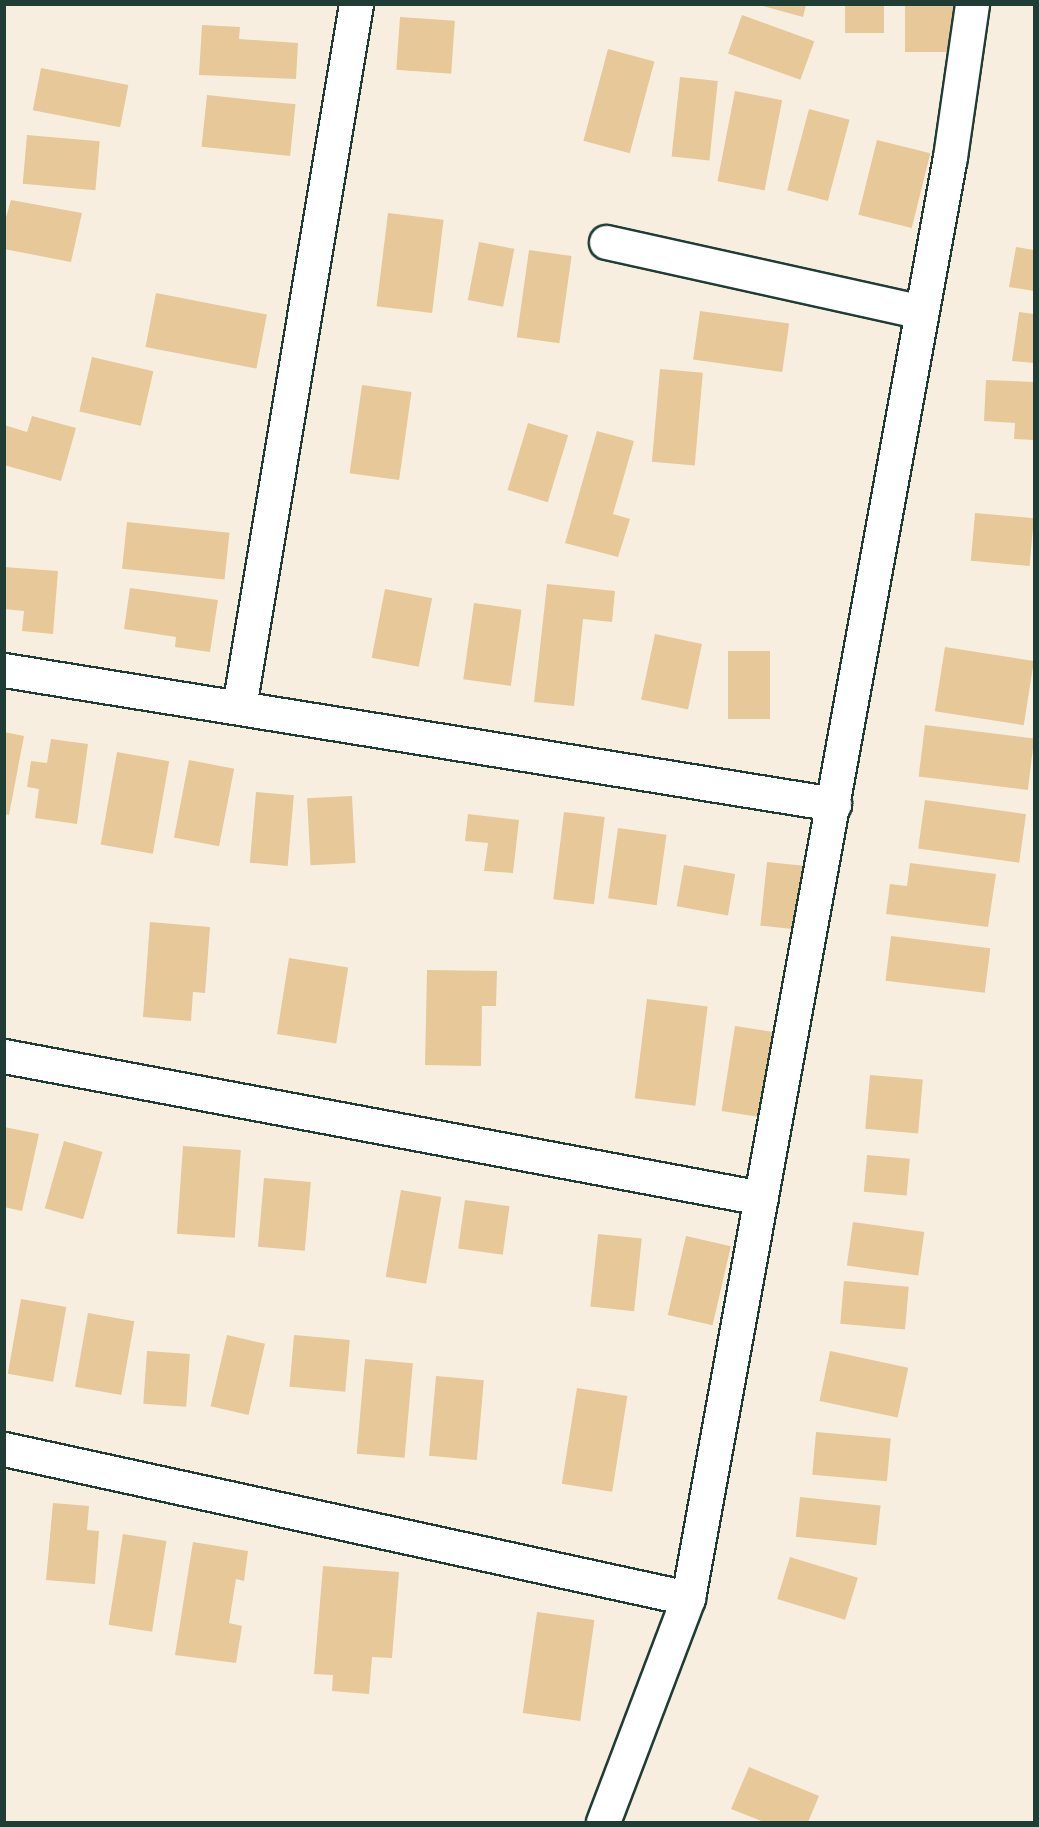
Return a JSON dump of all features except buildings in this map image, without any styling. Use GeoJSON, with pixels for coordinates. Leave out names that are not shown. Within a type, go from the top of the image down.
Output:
{"type":"FeatureCollection","features":[{"type":"Feature","properties":{"kind":"street"},"geometry":{"type":"LineString","coordinates":[[239,707],[357,4]]}},
{"type":"Feature","properties":{"kind":"street"},"geometry":{"type":"LineString","coordinates":[[603,1822],[688,1598],[950,157],[972,4]]}},
{"type":"Feature","properties":{"kind":"street"},"geometry":{"type":"LineString","coordinates":[[606,242],[921,312]]}},
{"type":"Feature","properties":{"kind":"street"},"geometry":{"type":"LineString","coordinates":[[4,670],[834,804]]}},
{"type":"Feature","properties":{"kind":"street"},"geometry":{"type":"LineString","coordinates":[[4,1056],[761,1198]]}},
{"type":"Feature","properties":{"kind":"street"},"geometry":{"type":"LineString","coordinates":[[4,1449],[688,1598]]}}]}
